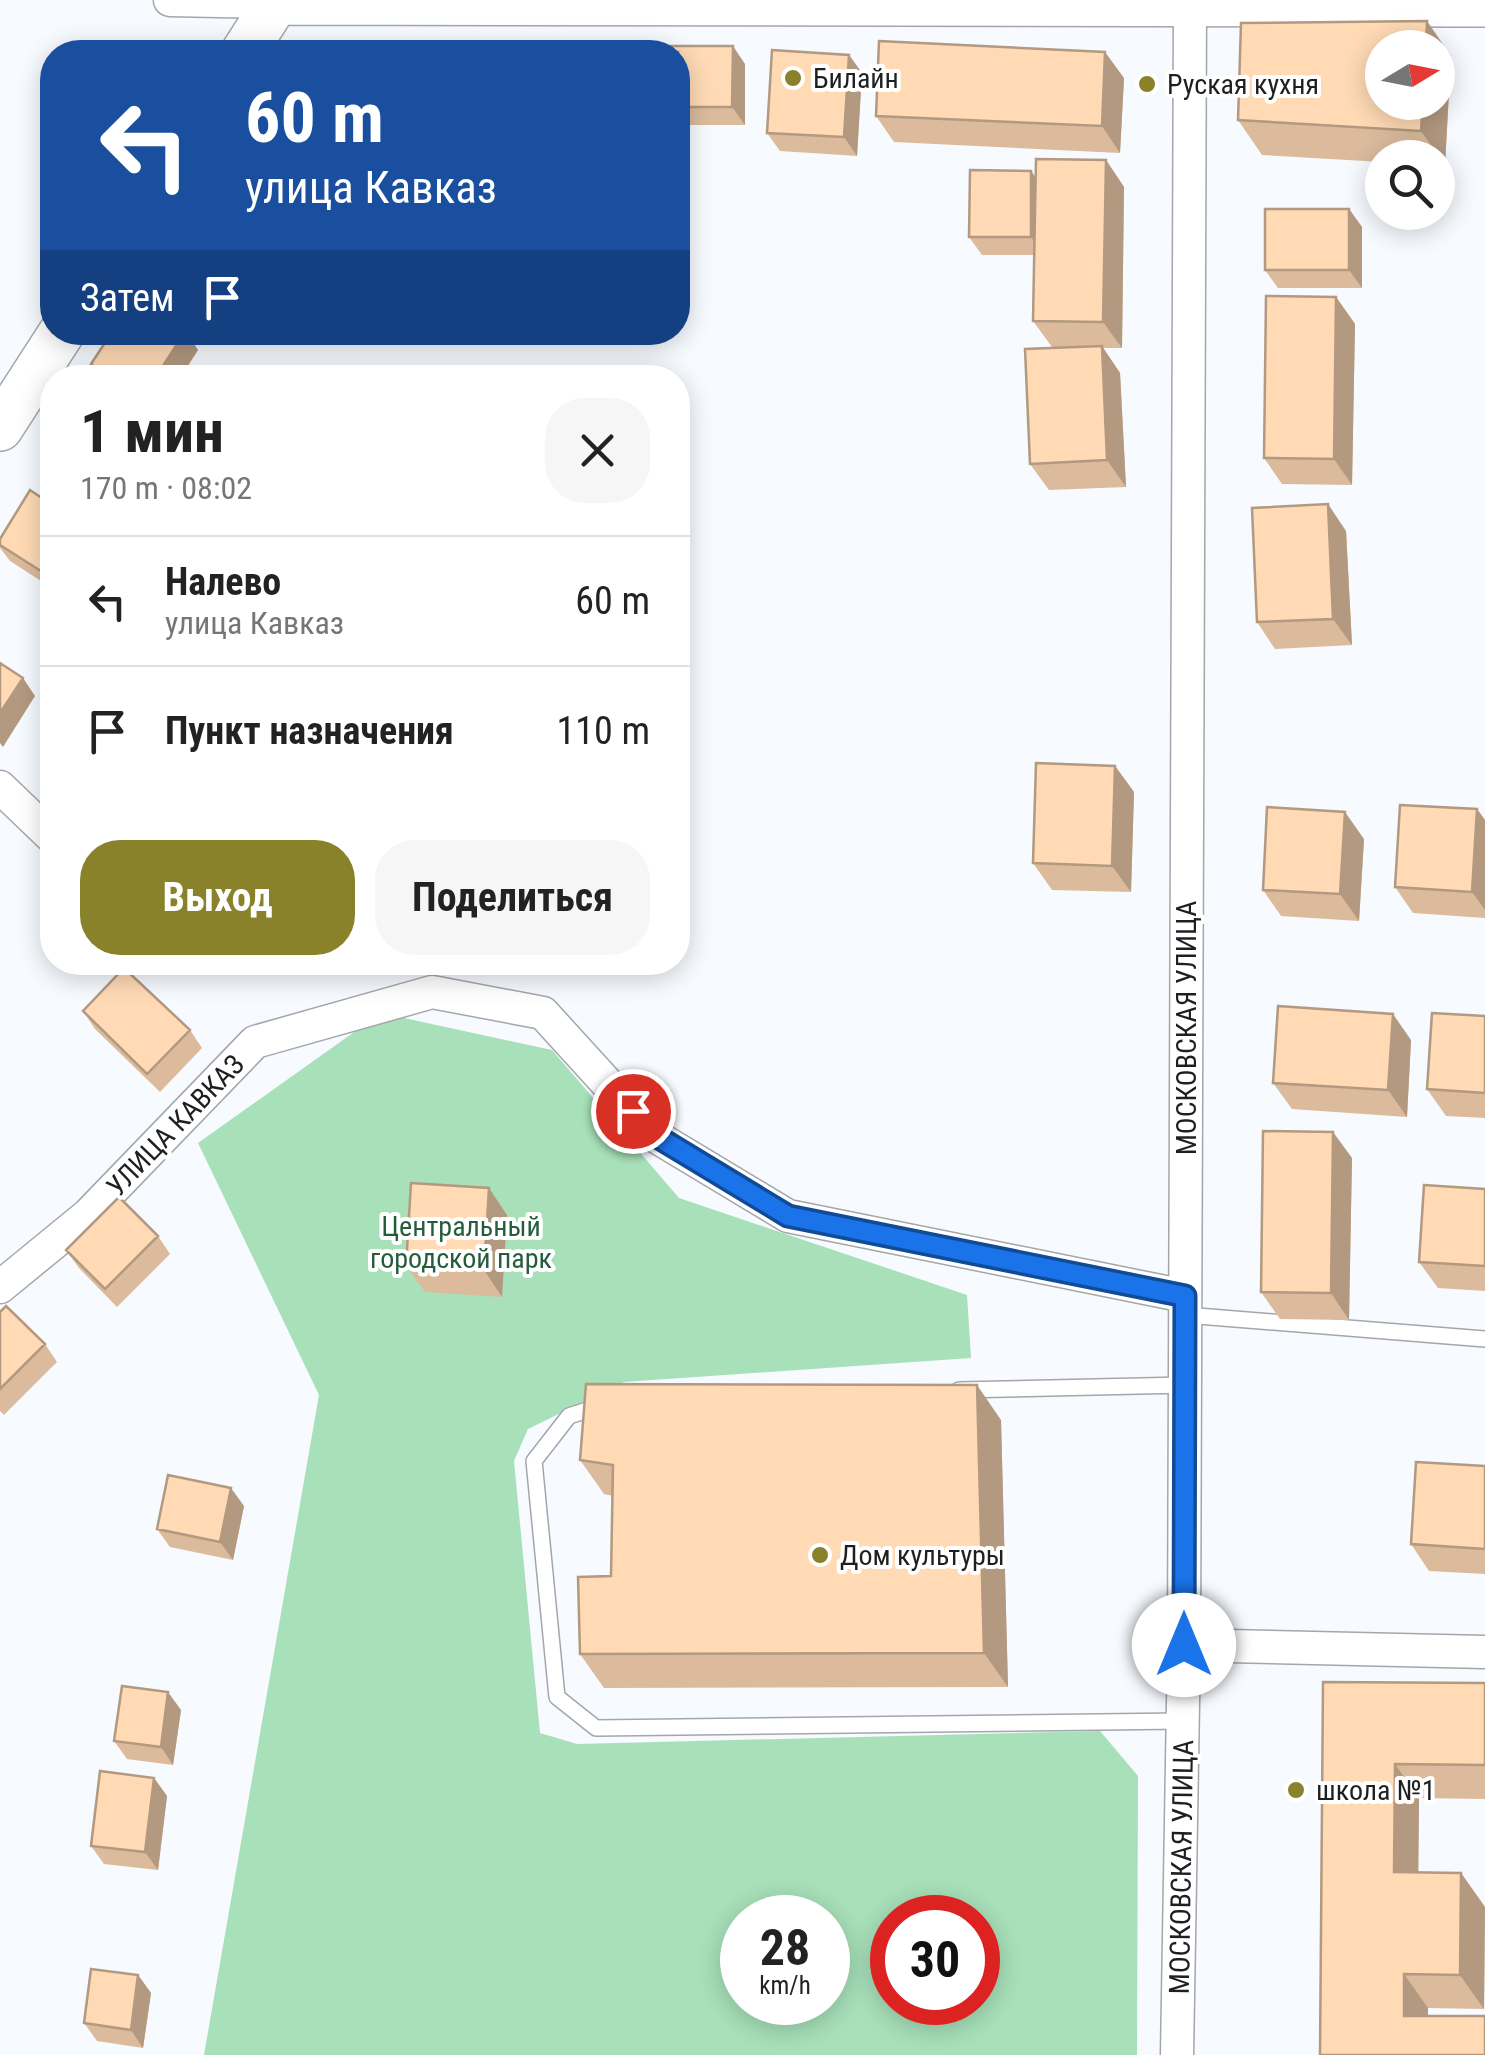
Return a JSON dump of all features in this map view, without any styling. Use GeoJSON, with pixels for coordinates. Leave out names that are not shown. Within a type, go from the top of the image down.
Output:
{"type":"FeatureCollection","features":[{"type":"Feature","properties":{"kind":"street"},"geometry":{"type":"LineString","coordinates":[[170,0],[1485,4]]}},
{"type":"Feature","properties":{"kind":"street"},"geometry":{"type":"LineString","coordinates":[[252,40],[276,2]]}},
{"type":"Feature","properties":{"kind":"street","name":"МОСКОВСКАЯ УЛИЦА"},"geometry":{"type":"LineString","coordinates":[[1178,2055],[1184,1645],[1190,2]]}},
{"type":"Feature","properties":{"kind":"street"},"geometry":{"type":"LineString","coordinates":[[0,428],[40,366]]}},
{"type":"Feature","properties":{"kind":"street"},"geometry":{"type":"LineString","coordinates":[[0,788],[40,826]]}},
{"type":"Feature","properties":{"kind":"street","name":"УЛИЦА КАВКАЗ"},"geometry":{"type":"LineString","coordinates":[[0,1287],[88,1215],[255,1042],[432,992],[543,1013],[656,1136],[788,1216],[1185,1306]]}},
{"type":"Feature","properties":{"kind":"street"},"geometry":{"type":"LineString","coordinates":[[1184,1645],[1485,1652]]}},
{"type":"Feature","properties":{"kind":"lane"},"geometry":{"type":"LineString","coordinates":[[1185,1306],[1485,1339]]}},
{"type":"Feature","properties":{"kind":"lane"},"geometry":{"type":"LineString","coordinates":[[935,1390],[1185,1386]]}},
{"type":"Feature","properties":{"kind":"lane"},"geometry":{"type":"LineString","coordinates":[[617,1400],[569,1416],[534,1461],[557,1697],[596,1728],[1183,1721]]}},
{"type":"Feature","properties":{"kind":"green space","name":"Центральный городской парк"},"geometry":{"type":"Polygon","coordinates":[[[381,1013],[552,1050],[679,1198],[967,1295],[971,1358],[624,1382],[528,1429],[514,1461],[540,1733],[577,1744],[1100,1731],[1138,1776],[1137,2055],[204,2055],[319,1395],[198,1143],[381,1013]]]}},
{"type":"Feature","properties":{"kind":"building"},"geometry":{"type":"Polygon","coordinates":[[[1427,21],[1427,30],[1365,30],[1365,120],[1422,120],[1421,131],[1238,120],[1241,23],[1427,21]]]}},
{"type":"Feature","properties":{"kind":"building"},"geometry":{"type":"Polygon","coordinates":[[[879,41],[1105,52],[1102,126],[876,116],[879,41]]]}},
{"type":"Feature","properties":{"kind":"building"},"geometry":{"type":"Polygon","coordinates":[[[690,46],[733,46],[732,107],[690,107],[690,46]]]}},
{"type":"Feature","properties":{"kind":"building"},"geometry":{"type":"Polygon","coordinates":[[[772,50],[849,55],[844,137],[767,133],[772,50]]]}},
{"type":"Feature","properties":{"kind":"building"},"geometry":{"type":"Polygon","coordinates":[[[1036,159],[1106,160],[1103,322],[1033,321],[1036,159]]]}},
{"type":"Feature","properties":{"kind":"building"},"geometry":{"type":"Polygon","coordinates":[[[970,170],[1031,171],[1031,237],[969,237],[970,170]]]}},
{"type":"Feature","properties":{"kind":"building"},"geometry":{"type":"Polygon","coordinates":[[[1265,209],[1349,209],[1349,270],[1265,270],[1265,209]]]}},
{"type":"Feature","properties":{"kind":"building"},"geometry":{"type":"Polygon","coordinates":[[[1266,296],[1336,297],[1334,459],[1264,458],[1266,296]]]}},
{"type":"Feature","properties":{"kind":"building"},"geometry":{"type":"Polygon","coordinates":[[[103,345],[177,345],[163,365],[91,364],[103,345]]]}},
{"type":"Feature","properties":{"kind":"building"},"geometry":{"type":"Polygon","coordinates":[[[1102,346],[1107,460],[1030,464],[1025,349],[1102,346]]]}},
{"type":"Feature","properties":{"kind":"building"},"geometry":{"type":"Polygon","coordinates":[[[30,490],[40,497],[40,570],[0,545],[30,490]]]}},
{"type":"Feature","properties":{"kind":"building"},"geometry":{"type":"Polygon","coordinates":[[[1328,504],[1333,619],[1257,622],[1252,508],[1328,504]]]}},
{"type":"Feature","properties":{"kind":"building"},"geometry":{"type":"Polygon","coordinates":[[[0,663],[23,678],[0,713],[0,663]]]}},
{"type":"Feature","properties":{"kind":"building"},"geometry":{"type":"Polygon","coordinates":[[[1036,763],[1115,766],[1112,866],[1033,863],[1036,763]]]}},
{"type":"Feature","properties":{"kind":"building"},"geometry":{"type":"Polygon","coordinates":[[[1400,805],[1477,809],[1472,892],[1395,887],[1400,805]]]}},
{"type":"Feature","properties":{"kind":"building"},"geometry":{"type":"Polygon","coordinates":[[[1267,807],[1345,812],[1340,894],[1263,890],[1267,807]]]}},
{"type":"Feature","properties":{"kind":"building"},"geometry":{"type":"Polygon","coordinates":[[[117,975],[131,975],[190,1030],[147,1074],[83,1011],[117,975]]]}},
{"type":"Feature","properties":{"kind":"building"},"geometry":{"type":"Polygon","coordinates":[[[1278,1006],[1393,1014],[1388,1090],[1273,1083],[1278,1006]]]}},
{"type":"Feature","properties":{"kind":"building"},"geometry":{"type":"Polygon","coordinates":[[[1432,1013],[1485,1016],[1485,1093],[1427,1089],[1432,1013]]]}},
{"type":"Feature","properties":{"kind":"building"},"geometry":{"type":"Polygon","coordinates":[[[1263,1131],[1333,1132],[1331,1293],[1261,1292],[1263,1131]]]}},
{"type":"Feature","properties":{"kind":"building"},"geometry":{"type":"Polygon","coordinates":[[[411,1183],[489,1188],[484,1270],[406,1266],[411,1183]]]}},
{"type":"Feature","properties":{"kind":"building"},"geometry":{"type":"Polygon","coordinates":[[[1424,1185],[1485,1189],[1485,1266],[1419,1262],[1424,1185]]]}},
{"type":"Feature","properties":{"kind":"building"},"geometry":{"type":"Polygon","coordinates":[[[119,1197],[158,1236],[105,1289],[66,1250],[119,1197]]]}},
{"type":"Feature","properties":{"kind":"building"},"geometry":{"type":"Polygon","coordinates":[[[6,1306],[45,1344],[0,1389],[0,1312],[6,1306]]]}},
{"type":"Feature","properties":{"kind":"building","name":"Дом культуры"},"geometry":{"type":"Polygon","coordinates":[[[586,1384],[977,1385],[984,1653],[580,1654],[578,1577],[611,1576],[613,1465],[580,1460],[586,1384]]]}},
{"type":"Feature","properties":{"kind":"building"},"geometry":{"type":"Polygon","coordinates":[[[1416,1462],[1485,1466],[1485,1549],[1411,1544],[1416,1462]]]}},
{"type":"Feature","properties":{"kind":"building"},"geometry":{"type":"Polygon","coordinates":[[[168,1475],[231,1488],[220,1542],[157,1529],[168,1475]]]}},
{"type":"Feature","properties":{"kind":"building"},"geometry":{"type":"Polygon","coordinates":[[[1323,1682],[1485,1683],[1485,1765],[1395,1764],[1394,1872],[1461,1873],[1460,1975],[1404,1974],[1404,2016],[1485,2016],[1485,2055],[1320,2055],[1323,1682]]]}},
{"type":"Feature","properties":{"kind":"building"},"geometry":{"type":"Polygon","coordinates":[[[122,1686],[168,1692],[161,1747],[114,1741],[122,1686]]]}},
{"type":"Feature","properties":{"kind":"building"},"geometry":{"type":"Polygon","coordinates":[[[100,1771],[154,1778],[145,1852],[91,1846],[100,1771]]]}},
{"type":"Feature","properties":{"kind":"building"},"geometry":{"type":"Polygon","coordinates":[[[91,1969],[138,1975],[131,2030],[84,2023],[91,1969]]]}},
{"type":"Feature","properties":{"kind":"place","name":"Билайн"},"geometry":{"type":"Point","coordinates":[793,78]}},
{"type":"Feature","properties":{"kind":"place","name":"Руская кухня"},"geometry":{"type":"Point","coordinates":[1147,84]}},
{"type":"Feature","properties":{"kind":"place","name":"Дом культуры"},"geometry":{"type":"Point","coordinates":[820,1555]}},
{"type":"Feature","properties":{"kind":"place","name":"школа №1"},"geometry":{"type":"Point","coordinates":[1296,1790]}},
{"type":"Feature","properties":{"kind":"route"},"geometry":{"type":"LineString","coordinates":[[633,1111],[656,1136],[788,1216],[1185,1296],[1184,1645]]}}]}
